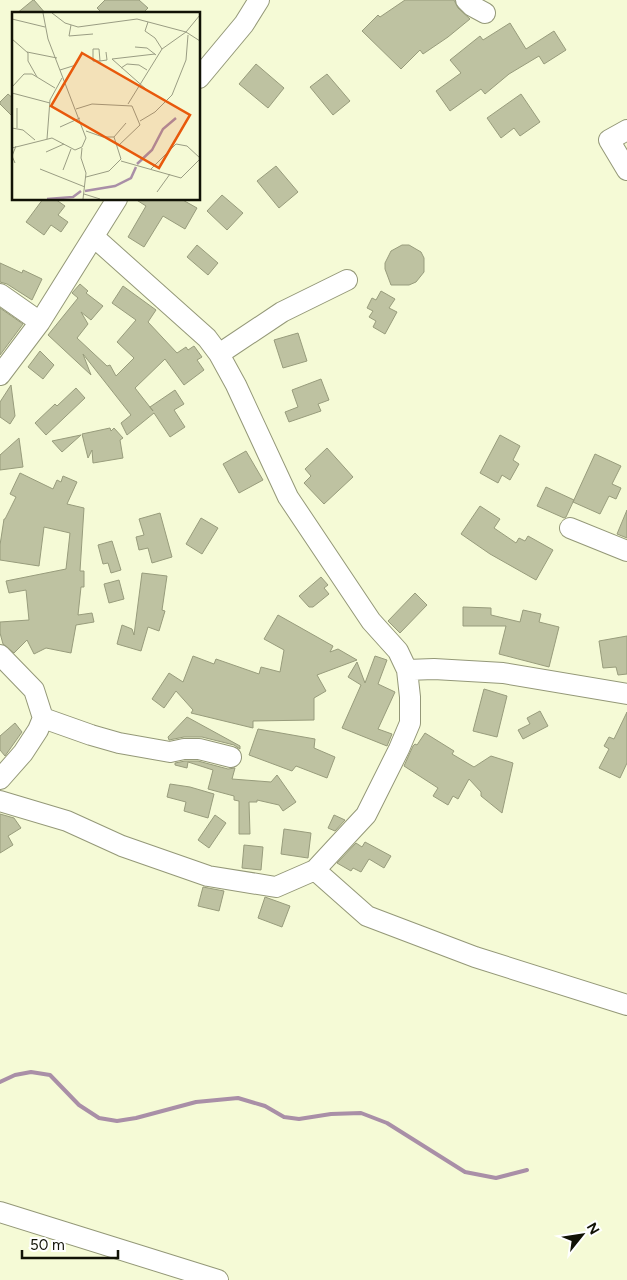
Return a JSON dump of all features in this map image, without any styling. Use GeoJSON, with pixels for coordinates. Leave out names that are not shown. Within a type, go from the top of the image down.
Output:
{"type":"FeatureCollection","features":[{"type":"Feature","properties":{"kind":"street"},"geometry":{"type":"LineString","coordinates":[[200,77],[244,24],[259,0]]}},
{"type":"Feature","properties":{"kind":"street"},"geometry":{"type":"LineString","coordinates":[[466,0],[472,6],[485,13]]}},
{"type":"Feature","properties":{"kind":"street"},"geometry":{"type":"LineString","coordinates":[[627,130],[609,140],[627,170]]}},
{"type":"Feature","properties":{"kind":"street"},"geometry":{"type":"LineString","coordinates":[[0,375],[40,322],[116,200]]}},
{"type":"Feature","properties":{"kind":"street"},"geometry":{"type":"LineString","coordinates":[[0,801],[66,821],[122,846],[208,876],[276,887],[315,870],[366,814],[410,723],[407,670],[398,651],[371,621],[288,497],[236,385],[219,354],[201,333],[94,237]]}},
{"type":"Feature","properties":{"kind":"street"},"geometry":{"type":"LineString","coordinates":[[219,354],[282,312],[346,280]]}},
{"type":"Feature","properties":{"kind":"street"},"geometry":{"type":"LineString","coordinates":[[0,294],[40,322]]}},
{"type":"Feature","properties":{"kind":"street"},"geometry":{"type":"LineString","coordinates":[[570,528],[627,551]]}},
{"type":"Feature","properties":{"kind":"street"},"geometry":{"type":"LineString","coordinates":[[0,655],[34,690],[43,718],[38,730],[22,753],[0,779]]}},
{"type":"Feature","properties":{"kind":"street"},"geometry":{"type":"LineString","coordinates":[[407,670],[434,669],[503,673],[627,694]]}},
{"type":"Feature","properties":{"kind":"street"},"geometry":{"type":"LineString","coordinates":[[43,718],[119,743],[170,752],[199,748],[231,756]]}},
{"type":"Feature","properties":{"kind":"street"},"geometry":{"type":"LineString","coordinates":[[315,870],[366,916],[475,957],[627,1005]]}},
{"type":"Feature","properties":{"kind":"street"},"geometry":{"type":"LineString","coordinates":[[0,1212],[218,1280]]}},
{"type":"Feature","properties":{"kind":"building"},"geometry":{"type":"Polygon","coordinates":[[[34,0],[44,12],[18,12],[34,0]]]}},
{"type":"Feature","properties":{"kind":"building"},"geometry":{"type":"Polygon","coordinates":[[[105,0],[139,0],[148,8],[144,12],[101,12],[97,8],[105,0]]]}},
{"type":"Feature","properties":{"kind":"building"},"geometry":{"type":"Polygon","coordinates":[[[405,0],[454,0],[458,8],[470,19],[423,54],[420,50],[401,69],[362,31],[378,15],[380,17],[405,0]]]}},
{"type":"Feature","properties":{"kind":"building"},"geometry":{"type":"Polygon","coordinates":[[[510,23],[526,49],[554,31],[566,50],[544,64],[539,56],[509,74],[485,94],[481,89],[450,111],[436,91],[461,73],[450,60],[480,36],[483,40],[510,23]]]}},
{"type":"Feature","properties":{"kind":"building"},"geometry":{"type":"Polygon","coordinates":[[[256,64],[284,88],[268,108],[239,84],[256,64]]]}},
{"type":"Feature","properties":{"kind":"building"},"geometry":{"type":"Polygon","coordinates":[[[327,74],[350,101],[333,115],[310,87],[327,74]]]}},
{"type":"Feature","properties":{"kind":"building"},"geometry":{"type":"Polygon","coordinates":[[[8,94],[12,97],[12,116],[0,104],[8,94]]]}},
{"type":"Feature","properties":{"kind":"building"},"geometry":{"type":"Polygon","coordinates":[[[521,94],[540,122],[520,136],[514,128],[501,138],[487,118],[521,94]]]}},
{"type":"Feature","properties":{"kind":"building"},"geometry":{"type":"Polygon","coordinates":[[[276,166],[298,192],[279,208],[257,181],[276,166]]]}},
{"type":"Feature","properties":{"kind":"building"},"geometry":{"type":"Polygon","coordinates":[[[222,195],[243,213],[227,230],[207,211],[222,195]]]}},
{"type":"Feature","properties":{"kind":"building"},"geometry":{"type":"Polygon","coordinates":[[[42,200],[56,200],[65,206],[58,215],[68,222],[61,232],[51,225],[44,235],[26,222],[42,200]]]}},
{"type":"Feature","properties":{"kind":"building"},"geometry":{"type":"Polygon","coordinates":[[[137,200],[183,200],[197,208],[185,229],[163,216],[144,247],[128,237],[146,206],[137,200]]]}},
{"type":"Feature","properties":{"kind":"building"},"geometry":{"type":"Polygon","coordinates":[[[197,245],[218,263],[208,275],[187,257],[197,245]]]}},
{"type":"Feature","properties":{"kind":"building"},"geometry":{"type":"Polygon","coordinates":[[[402,245],[409,245],[421,252],[424,258],[424,272],[416,282],[409,285],[391,285],[385,269],[385,263],[391,251],[402,245]]]}},
{"type":"Feature","properties":{"kind":"building"},"geometry":{"type":"Polygon","coordinates":[[[0,263],[22,273],[23,270],[42,279],[32,300],[7,284],[0,282],[0,263]]]}},
{"type":"Feature","properties":{"kind":"building"},"geometry":{"type":"Polygon","coordinates":[[[80,284],[88,291],[86,293],[103,306],[91,320],[81,312],[88,324],[77,338],[107,366],[110,365],[116,376],[134,358],[117,342],[136,320],[112,303],[123,286],[156,310],[148,322],[177,353],[186,347],[188,350],[194,346],[202,357],[197,360],[204,370],[184,385],[165,359],[135,388],[153,411],[150,407],[175,390],[184,404],[174,410],[185,427],[170,437],[154,413],[127,435],[121,423],[131,415],[83,354],[91,375],[48,335],[78,298],[72,293],[80,284]]]}},
{"type":"Feature","properties":{"kind":"building"},"geometry":{"type":"Polygon","coordinates":[[[381,291],[395,299],[389,308],[397,312],[385,334],[373,327],[376,321],[369,317],[373,311],[367,308],[372,298],[376,300],[381,291]]]}},
{"type":"Feature","properties":{"kind":"building"},"geometry":{"type":"Polygon","coordinates":[[[0,308],[23,324],[0,355],[0,308]]]}},
{"type":"Feature","properties":{"kind":"building"},"geometry":{"type":"Polygon","coordinates":[[[298,333],[307,361],[283,368],[274,340],[298,333]]]}},
{"type":"Feature","properties":{"kind":"building"},"geometry":{"type":"Polygon","coordinates":[[[40,351],[54,365],[43,379],[28,367],[40,351]]]}},
{"type":"Feature","properties":{"kind":"building"},"geometry":{"type":"Polygon","coordinates":[[[321,379],[329,400],[318,404],[321,411],[289,422],[285,412],[298,407],[292,390],[321,379]]]}},
{"type":"Feature","properties":{"kind":"building"},"geometry":{"type":"Polygon","coordinates":[[[11,385],[15,416],[10,424],[0,417],[0,402],[11,385]]]}},
{"type":"Feature","properties":{"kind":"building"},"geometry":{"type":"Polygon","coordinates":[[[76,388],[85,398],[46,435],[35,423],[76,388]]]}},
{"type":"Feature","properties":{"kind":"building"},"geometry":{"type":"Polygon","coordinates":[[[110,428],[111,431],[114,428],[123,438],[120,440],[123,458],[93,463],[92,450],[88,458],[82,434],[110,428]]]}},
{"type":"Feature","properties":{"kind":"building"},"geometry":{"type":"Polygon","coordinates":[[[81,435],[62,452],[52,441],[81,435]]]}},
{"type":"Feature","properties":{"kind":"building"},"geometry":{"type":"Polygon","coordinates":[[[500,435],[520,446],[513,460],[519,464],[510,480],[502,475],[498,483],[480,473],[500,435]]]}},
{"type":"Feature","properties":{"kind":"building"},"geometry":{"type":"Polygon","coordinates":[[[19,438],[23,467],[0,470],[0,455],[19,438]]]}},
{"type":"Feature","properties":{"kind":"building"},"geometry":{"type":"Polygon","coordinates":[[[327,448],[353,477],[324,504],[304,483],[311,476],[305,469],[327,448]]]}},
{"type":"Feature","properties":{"kind":"building"},"geometry":{"type":"Polygon","coordinates":[[[246,451],[263,480],[239,493],[223,464],[246,451]]]}},
{"type":"Feature","properties":{"kind":"building"},"geometry":{"type":"Polygon","coordinates":[[[595,454],[621,466],[612,484],[621,488],[616,499],[609,496],[600,514],[573,502],[595,454]]]}},
{"type":"Feature","properties":{"kind":"building"},"geometry":{"type":"Polygon","coordinates":[[[20,473],[53,489],[57,480],[61,482],[63,476],[77,482],[67,504],[84,508],[80,571],[84,571],[84,587],[81,587],[78,615],[92,613],[94,622],[76,625],[71,653],[46,648],[34,654],[27,640],[14,653],[3,644],[0,622],[29,620],[26,590],[9,593],[6,581],[66,569],[70,533],[44,527],[39,566],[0,560],[4,519],[16,497],[10,494],[20,473]]]}},
{"type":"Feature","properties":{"kind":"building"},"geometry":{"type":"Polygon","coordinates":[[[546,487],[574,500],[566,517],[564,518],[537,506],[546,487]]]}},
{"type":"Feature","properties":{"kind":"building"},"geometry":{"type":"Polygon","coordinates":[[[480,506],[500,519],[494,528],[516,543],[519,538],[525,541],[528,536],[553,550],[536,580],[490,554],[461,534],[480,506]]]}},
{"type":"Feature","properties":{"kind":"building"},"geometry":{"type":"Polygon","coordinates":[[[627,510],[627,538],[617,534],[627,510]]]}},
{"type":"Feature","properties":{"kind":"building"},"geometry":{"type":"Polygon","coordinates":[[[160,513],[172,557],[152,563],[148,548],[139,550],[136,537],[144,535],[139,519],[160,513]]]}},
{"type":"Feature","properties":{"kind":"building"},"geometry":{"type":"Polygon","coordinates":[[[201,518],[218,528],[202,554],[186,544],[201,518]]]}},
{"type":"Feature","properties":{"kind":"building"},"geometry":{"type":"Polygon","coordinates":[[[112,541],[121,570],[111,573],[108,563],[103,564],[98,545],[112,541]]]}},
{"type":"Feature","properties":{"kind":"building"},"geometry":{"type":"Polygon","coordinates":[[[142,573],[167,576],[162,610],[165,611],[159,631],[148,627],[141,651],[117,644],[122,625],[132,629],[134,635],[142,573]]]}},
{"type":"Feature","properties":{"kind":"building"},"geometry":{"type":"Polygon","coordinates":[[[321,577],[328,585],[324,588],[329,594],[313,607],[309,607],[299,596],[321,577]]]}},
{"type":"Feature","properties":{"kind":"building"},"geometry":{"type":"Polygon","coordinates":[[[119,580],[124,599],[109,603],[104,584],[119,580]]]}},
{"type":"Feature","properties":{"kind":"building"},"geometry":{"type":"Polygon","coordinates":[[[415,593],[427,605],[400,633],[388,621],[415,593]]]}},
{"type":"Feature","properties":{"kind":"building"},"geometry":{"type":"Polygon","coordinates":[[[463,607],[491,608],[491,615],[520,622],[523,610],[541,614],[539,622],[559,627],[549,667],[499,654],[506,626],[463,626],[463,607]]]}},
{"type":"Feature","properties":{"kind":"building"},"geometry":{"type":"Polygon","coordinates":[[[278,615],[333,646],[330,652],[338,649],[357,660],[317,675],[326,691],[314,698],[314,720],[253,721],[253,728],[191,713],[193,710],[176,691],[164,708],[152,699],[169,673],[183,682],[193,656],[214,664],[216,659],[259,674],[261,667],[280,672],[284,650],[264,639],[278,615]]]}},
{"type":"Feature","properties":{"kind":"building"},"geometry":{"type":"Polygon","coordinates":[[[627,636],[627,674],[618,675],[616,667],[603,668],[599,641],[627,636]]]}},
{"type":"Feature","properties":{"kind":"building"},"geometry":{"type":"Polygon","coordinates":[[[375,656],[387,660],[378,684],[395,692],[378,729],[392,734],[387,746],[342,728],[361,685],[348,677],[357,662],[365,683],[375,656]]]}},
{"type":"Feature","properties":{"kind":"building"},"geometry":{"type":"Polygon","coordinates":[[[484,689],[507,696],[497,737],[473,731],[484,689]]]}},
{"type":"Feature","properties":{"kind":"building"},"geometry":{"type":"Polygon","coordinates":[[[540,711],[548,726],[523,739],[518,730],[530,724],[527,718],[540,711]]]}},
{"type":"Feature","properties":{"kind":"building"},"geometry":{"type":"Polygon","coordinates":[[[627,712],[627,763],[620,778],[599,768],[609,749],[604,746],[609,737],[614,739],[627,712]]]}},
{"type":"Feature","properties":{"kind":"building"},"geometry":{"type":"Polygon","coordinates":[[[187,717],[240,746],[240,749],[234,745],[202,737],[184,737],[169,740],[168,737],[187,717]]]}},
{"type":"Feature","properties":{"kind":"building"},"geometry":{"type":"Polygon","coordinates":[[[15,723],[22,732],[5,756],[0,750],[0,736],[15,723]]]}},
{"type":"Feature","properties":{"kind":"building"},"geometry":{"type":"Polygon","coordinates":[[[258,729],[315,739],[314,748],[335,757],[327,778],[296,766],[292,771],[249,755],[258,729]]]}},
{"type":"Feature","properties":{"kind":"building"},"geometry":{"type":"Polygon","coordinates":[[[425,733],[454,751],[452,754],[474,767],[491,756],[513,763],[502,813],[481,796],[481,792],[469,779],[458,799],[453,796],[448,805],[433,796],[438,788],[404,766],[413,746],[417,745],[425,733]]]}},
{"type":"Feature","properties":{"kind":"building"},"geometry":{"type":"Polygon","coordinates":[[[198,761],[228,769],[235,768],[232,779],[271,782],[277,775],[296,802],[283,811],[279,805],[257,800],[257,802],[249,802],[250,834],[239,834],[239,801],[234,800],[234,796],[208,789],[213,770],[188,762],[187,768],[175,765],[175,763],[198,761]]]}},
{"type":"Feature","properties":{"kind":"building"},"geometry":{"type":"Polygon","coordinates":[[[170,784],[190,787],[214,794],[208,818],[184,811],[186,802],[167,797],[170,784]]]}},
{"type":"Feature","properties":{"kind":"building"},"geometry":{"type":"Polygon","coordinates":[[[0,814],[14,818],[21,828],[8,836],[13,845],[0,853],[0,814]]]}},
{"type":"Feature","properties":{"kind":"building"},"geometry":{"type":"Polygon","coordinates":[[[215,815],[226,823],[209,848],[198,840],[215,815]]]}},
{"type":"Feature","properties":{"kind":"building"},"geometry":{"type":"Polygon","coordinates":[[[334,815],[345,820],[335,831],[328,828],[334,815]]]}},
{"type":"Feature","properties":{"kind":"building"},"geometry":{"type":"Polygon","coordinates":[[[284,829],[311,833],[308,858],[281,854],[284,829]]]}},
{"type":"Feature","properties":{"kind":"building"},"geometry":{"type":"Polygon","coordinates":[[[365,842],[391,856],[384,868],[369,859],[361,872],[353,868],[351,871],[337,863],[356,843],[362,847],[365,842]]]}},
{"type":"Feature","properties":{"kind":"building"},"geometry":{"type":"Polygon","coordinates":[[[244,845],[263,847],[261,870],[242,868],[244,845]]]}},
{"type":"Feature","properties":{"kind":"building"},"geometry":{"type":"Polygon","coordinates":[[[203,887],[224,891],[219,911],[198,906],[203,887]]]}},
{"type":"Feature","properties":{"kind":"building"},"geometry":{"type":"Polygon","coordinates":[[[265,897],[290,906],[282,927],[258,918],[265,897]]]}},
{"type":"Feature","properties":{"kind":"waterway"},"geometry":{"type":"LineString","coordinates":[[0,1082],[15,1075],[31,1072],[50,1075],[79,1105],[99,1118],[117,1121],[136,1118],[196,1102],[238,1098],[265,1106],[284,1117],[299,1119],[331,1114],[361,1113],[387,1123],[465,1172],[496,1178],[527,1170]]}}]}
